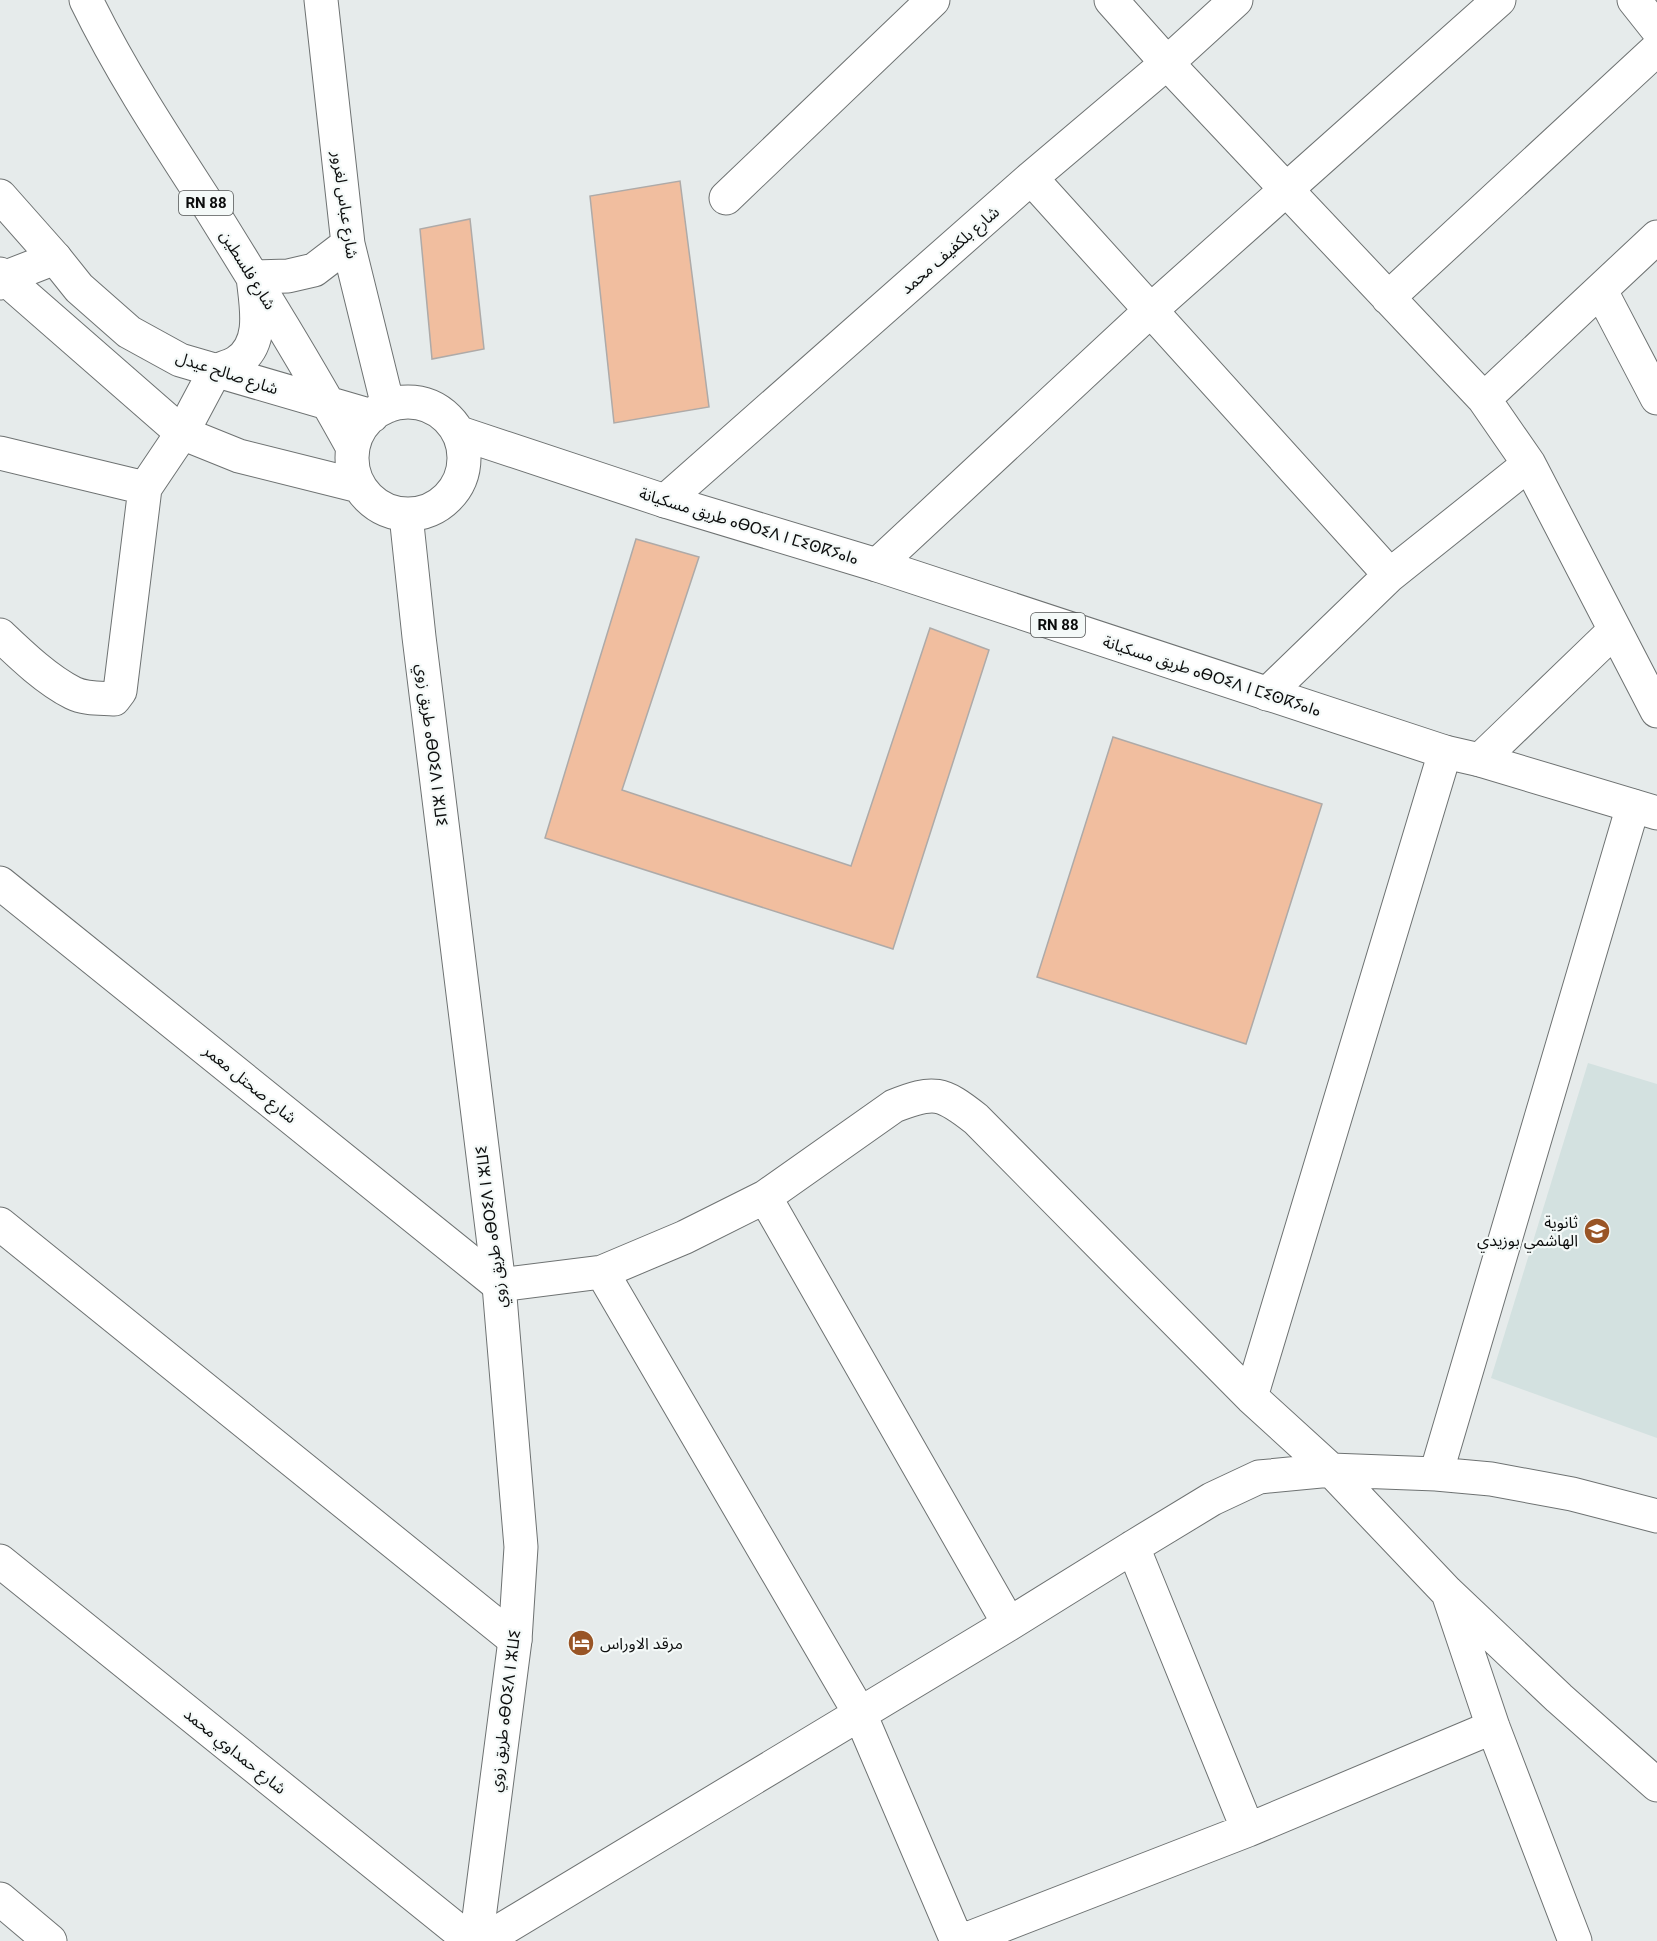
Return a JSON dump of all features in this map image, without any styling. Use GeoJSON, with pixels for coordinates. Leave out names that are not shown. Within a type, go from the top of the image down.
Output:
{"type":"FeatureCollection","features":[{"type":"Feature","properties":{"kind":"street","name":"شارع فلسطين"},"geometry":{"type":"LineString","coordinates":[[86,0],[100,29],[170,146],[253,277],[353,448]]}},
{"type":"Feature","properties":{"kind":"street","name":"شارع عباس لغرور"},"geometry":{"type":"LineString","coordinates":[[321,0],[348,244],[380,411]]}},
{"type":"Feature","properties":{"kind":"street"},"geometry":{"type":"LineString","coordinates":[[726,198],[933,0]]}},
{"type":"Feature","properties":{"kind":"street"},"geometry":{"type":"LineString","coordinates":[[1111,0],[1167,63],[1484,399],[1529,464],[1657,711]]}},
{"type":"Feature","properties":{"kind":"street","name":"شارع بلكفيف محمد"},"geometry":{"type":"LineString","coordinates":[[665,501],[1031,178],[1167,63],[1236,0]]}},
{"type":"Feature","properties":{"kind":"street"},"geometry":{"type":"LineString","coordinates":[[878,565],[1150,310],[1499,0]]}},
{"type":"Feature","properties":{"kind":"street"},"geometry":{"type":"LineString","coordinates":[[1634,0],[1657,29]]}},
{"type":"Feature","properties":{"kind":"street"},"geometry":{"type":"LineString","coordinates":[[1388,298],[1657,49]]}},
{"type":"Feature","properties":{"kind":"street"},"geometry":{"type":"LineString","coordinates":[[1031,178],[1390,575]]}},
{"type":"Feature","properties":{"kind":"street","name":"شارع صالح عيدل"},"geometry":{"type":"LineString","coordinates":[[0,196],[79,288],[129,332],[180,360],[329,404],[380,411]]}},
{"type":"Feature","properties":{"kind":"street"},"geometry":{"type":"LineString","coordinates":[[1484,399],[1657,237]]}},
{"type":"Feature","properties":{"kind":"street"},"geometry":{"type":"LineString","coordinates":[[0,635],[29,663],[73,694],[114,699],[120,691],[145,488],[182,433],[215,371],[237,363],[252,347],[257,322],[253,277],[288,276],[315,270],[348,244]]}},
{"type":"Feature","properties":{"kind":"street"},"geometry":{"type":"LineString","coordinates":[[55,258],[1,278],[182,433],[239,456],[359,486]]}},
{"type":"Feature","properties":{"kind":"street"},"geometry":{"type":"LineString","coordinates":[[1601,291],[1657,398]]}},
{"type":"Feature","properties":{"kind":"street"},"geometry":{"type":"LineString","coordinates":[[407,402],[426,405],[443,414],[460,433],[465,463],[461,480],[452,495],[439,506],[423,513],[406,515],[387,511],[371,501],[359,486],[353,467],[353,448],[360,430],[380,411],[407,402]]}},
{"type":"Feature","properties":{"kind":"street","name":"طريق مسكيانة ⴰⴱⵔⵉⴷ ⵏ ⵎⵉⵙⴽⵢⴰⵏⴰ"},"geometry":{"type":"LineString","coordinates":[[460,433],[665,501],[878,565],[1445,752],[1480,760],[1645,809]]}},
{"type":"Feature","properties":{"kind":"street"},"geometry":{"type":"LineString","coordinates":[[0,453],[145,488]]}},
{"type":"Feature","properties":{"kind":"street"},"geometry":{"type":"LineString","coordinates":[[1267,694],[1390,575],[1529,464]]}},
{"type":"Feature","properties":{"kind":"street","name":"طريق زوي ⴰⴱⵔⵉⴷ ⵏ ⵣⵡⵉ"},"geometry":{"type":"LineString","coordinates":[[406,515],[420,648],[499,1285],[521,1547],[515,1640],[476,1941]]}},
{"type":"Feature","properties":{"kind":"street"},"geometry":{"type":"LineString","coordinates":[[1480,760],[1615,630]]}},
{"type":"Feature","properties":{"kind":"street"},"geometry":{"type":"LineString","coordinates":[[1251,1397],[1445,752]]}},
{"type":"Feature","properties":{"kind":"street"},"geometry":{"type":"LineString","coordinates":[[1436,1474],[1645,809]]}},
{"type":"Feature","properties":{"kind":"street","name":"شارع صحتل معمر"},"geometry":{"type":"LineString","coordinates":[[0,883],[499,1285]]}},
{"type":"Feature","properties":{"kind":"street"},"geometry":{"type":"LineString","coordinates":[[499,1285],[602,1272],[685,1237],[765,1197],[894,1106],[916,1097],[935,1095],[957,1104],[976,1119],[1251,1397],[1331,1470],[1447,1592],[1559,1698],[1657,1785]]}},
{"type":"Feature","properties":{"kind":"street"},"geometry":{"type":"LineString","coordinates":[[765,1197],[1009,1624]]}},
{"type":"Feature","properties":{"kind":"street"},"geometry":{"type":"LineString","coordinates":[[0,1224],[515,1640]]}},
{"type":"Feature","properties":{"kind":"street"},"geometry":{"type":"LineString","coordinates":[[602,1272],[860,1714],[957,1941]]}},
{"type":"Feature","properties":{"kind":"street"},"geometry":{"type":"LineString","coordinates":[[483,1941],[1009,1624],[1133,1546],[1212,1499],[1259,1477],[1331,1470],[1436,1474],[1491,1479],[1572,1494],[1657,1516]]}},
{"type":"Feature","properties":{"kind":"street"},"geometry":{"type":"LineString","coordinates":[[1133,1546],[1248,1830]]}},
{"type":"Feature","properties":{"kind":"street","name":"شارع حمداوي محمد"},"geometry":{"type":"LineString","coordinates":[[0,1561],[471,1941]]}},
{"type":"Feature","properties":{"kind":"street"},"geometry":{"type":"LineString","coordinates":[[1447,1592],[1493,1728],[1575,1941]]}},
{"type":"Feature","properties":{"kind":"street"},"geometry":{"type":"LineString","coordinates":[[962,1941],[1248,1830],[1493,1728]]}},
{"type":"Feature","properties":{"kind":"street"},"geometry":{"type":"LineString","coordinates":[[0,1899],[50,1941]]}},
{"type":"Feature","properties":{"kind":"shaded area","name":"ثانوية الهاشمي بوزيدي"},"geometry":{"type":"Polygon","coordinates":[[[1588,1063],[1657,1084],[1657,1438],[1491,1378],[1588,1063]]]}},
{"type":"Feature","properties":{"kind":"building"},"geometry":{"type":"Polygon","coordinates":[[[680,181],[709,407],[614,423],[590,196],[680,181]]]}},
{"type":"Feature","properties":{"kind":"building"},"geometry":{"type":"Polygon","coordinates":[[[470,219],[484,349],[432,359],[420,229],[470,219]]]}},
{"type":"Feature","properties":{"kind":"building"},"geometry":{"type":"Polygon","coordinates":[[[636,539],[699,557],[622,790],[851,866],[930,628],[989,650],[893,949],[545,838],[636,539]]]}},
{"type":"Feature","properties":{"kind":"building"},"geometry":{"type":"Polygon","coordinates":[[[1113,737],[1322,804],[1246,1044],[1037,977],[1113,737]]]}},
{"type":"Feature","properties":{"kind":"place","name":"ثانوية الهاشمي بوزيدي"},"geometry":{"type":"Point","coordinates":[1597,1231]}},
{"type":"Feature","properties":{"kind":"place","name":"مرقد الاوراس"},"geometry":{"type":"Point","coordinates":[581,1643]}}]}
